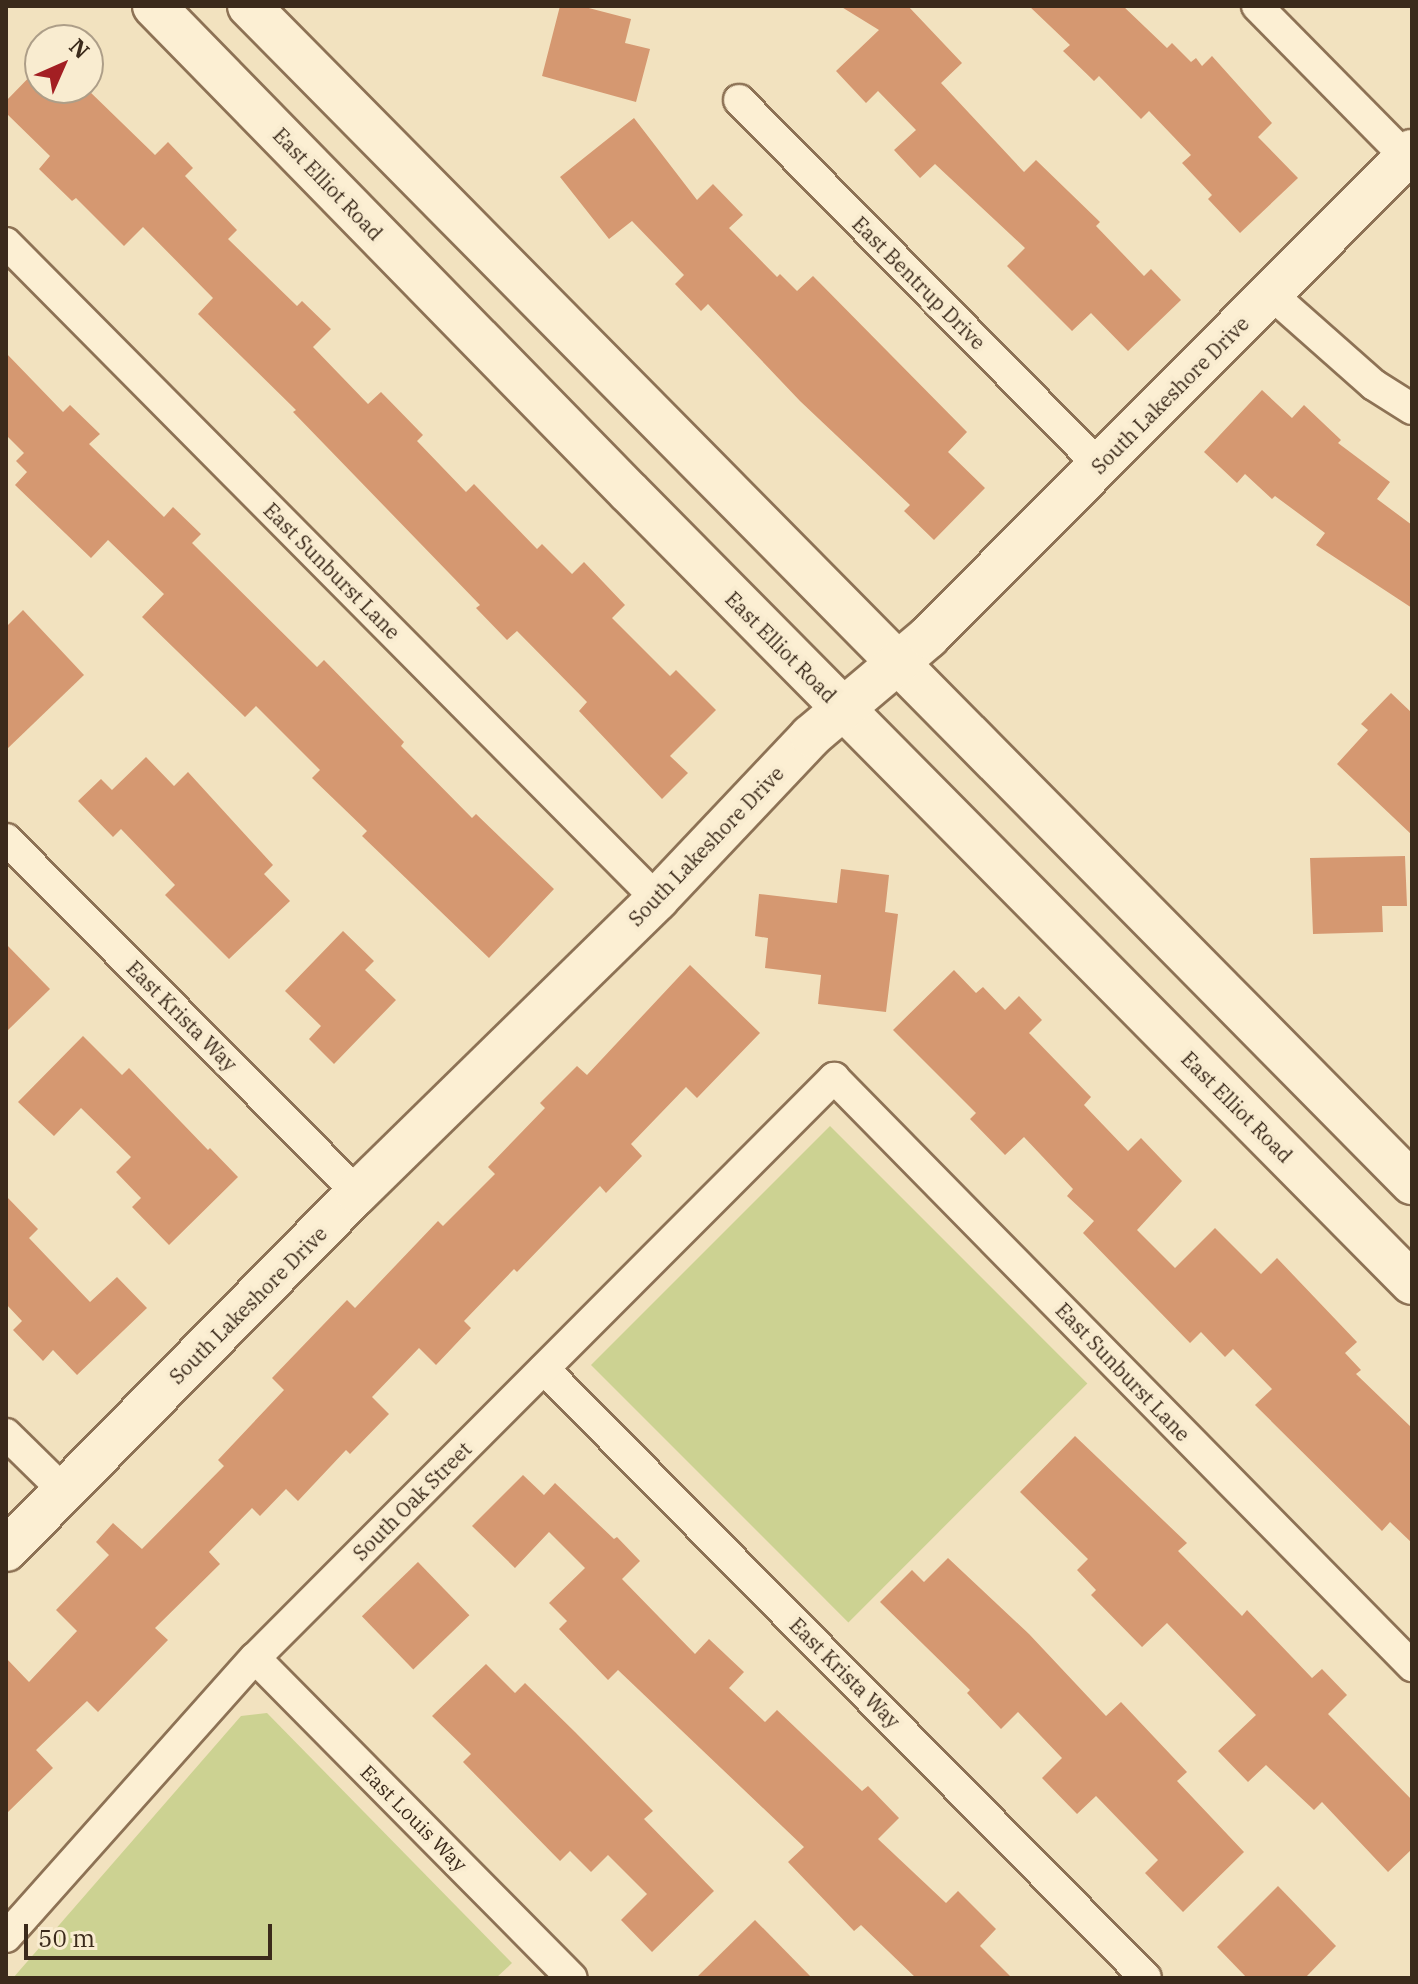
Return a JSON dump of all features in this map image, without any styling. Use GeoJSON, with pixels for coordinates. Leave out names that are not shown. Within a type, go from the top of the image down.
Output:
{"type":"FeatureCollection","features":[{"type":"Feature","properties":{"kind":"main road","name":"East Elliot Road"},"geometry":{"type":"LineString","coordinates":[[154,6],[843,709],[1412,1283]]}},
{"type":"Feature","properties":{"kind":"main road"},"geometry":{"type":"LineString","coordinates":[[249,6],[1412,1183]]}},
{"type":"Feature","properties":{"kind":"main road","name":"South Lakeshore Drive"},"geometry":{"type":"LineString","coordinates":[[6,1550],[357,1193],[657,899],[811,736],[928,637],[1409,154]]}},
{"type":"Feature","properties":{"kind":"street"},"geometry":{"type":"LineString","coordinates":[[1257,6],[1409,154]]}},
{"type":"Feature","properties":{"kind":"street","name":"East Bentrup Drive"},"geometry":{"type":"LineString","coordinates":[[739,100],[1099,465]]}},
{"type":"Feature","properties":{"kind":"street","name":"East Sunburst Lane"},"geometry":{"type":"LineString","coordinates":[[6,243],[657,899]]}},
{"type":"Feature","properties":{"kind":"street"},"geometry":{"type":"LineString","coordinates":[[1271,294],[1374,385],[1412,409]]}},
{"type":"Feature","properties":{"kind":"street","name":"East Krista Way"},"geometry":{"type":"LineString","coordinates":[[6,839],[357,1193]]}},
{"type":"Feature","properties":{"kind":"street","name":"East Sunburst Lane"},"geometry":{"type":"LineString","coordinates":[[834,1078],[1412,1666]]}},
{"type":"Feature","properties":{"kind":"street","name":"South Oak Street"},"geometry":{"type":"LineString","coordinates":[[6,1937],[255,1658],[834,1078]]}},
{"type":"Feature","properties":{"kind":"street","name":"East Krista Way"},"geometry":{"type":"LineString","coordinates":[[544,1369],[1146,1978]]}},
{"type":"Feature","properties":{"kind":"street"},"geometry":{"type":"LineString","coordinates":[[6,1434],[64,1491]]}},
{"type":"Feature","properties":{"kind":"street","name":"East Louis Way"},"geometry":{"type":"LineString","coordinates":[[255,1658],[572,1978]]}},
{"type":"Feature","properties":{"kind":"green space"},"geometry":{"type":"Polygon","coordinates":[[[830,1126],[1087,1383],[848,1622],[591,1365],[830,1126]]]}},
{"type":"Feature","properties":{"kind":"green space"},"geometry":{"type":"Polygon","coordinates":[[[267,1713],[512,1963],[496,1978],[13,1978],[241,1716],[267,1713]]]}},
{"type":"Feature","properties":{"kind":"building"},"geometry":{"type":"Polygon","coordinates":[[[560,6],[581,6],[631,19],[625,43],[650,49],[636,102],[542,76],[560,6]]]}},
{"type":"Feature","properties":{"kind":"building"},"geometry":{"type":"Polygon","coordinates":[[[840,6],[908,6],[962,63],[941,83],[1024,172],[1036,160],[1100,222],[1096,226],[1144,276],[1151,269],[1181,300],[1128,351],[1091,313],[1072,331],[1007,266],[1025,248],[935,164],[920,178],[894,150],[916,130],[878,91],[866,103],[836,71],[879,30],[840,6]]]}},
{"type":"Feature","properties":{"kind":"building"},"geometry":{"type":"Polygon","coordinates":[[[1029,6],[1123,6],[1167,48],[1172,43],[1191,62],[1196,58],[1202,66],[1212,56],[1272,123],[1258,137],[1298,178],[1240,233],[1208,199],[1212,195],[1182,163],[1191,155],[1149,111],[1141,119],[1099,76],[1094,81],[1063,51],[1070,45],[1029,6]]]}},
{"type":"Feature","properties":{"kind":"building"},"geometry":{"type":"Polygon","coordinates":[[[24,82],[24,104],[102,104],[155,155],[168,142],[193,168],[185,176],[237,230],[228,239],[297,306],[302,301],[331,329],[313,347],[368,404],[381,392],[423,435],[417,441],[466,492],[474,484],[537,549],[542,544],[572,574],[584,562],[625,605],[612,618],[670,676],[676,670],[716,710],[670,756],[688,773],[662,799],[579,711],[587,702],[517,631],[507,640],[476,608],[480,605],[293,412],[296,410],[198,314],[213,298],[143,227],[124,246],[76,198],[72,201],[39,169],[50,156],[6,113],[6,101],[24,82]]]}},
{"type":"Feature","properties":{"kind":"building"},"geometry":{"type":"Polygon","coordinates":[[[634,118],[697,200],[713,184],[743,215],[729,228],[777,277],[780,274],[797,291],[813,276],[967,432],[948,452],[985,488],[934,540],[904,511],[910,505],[800,401],[708,304],[701,311],[675,284],[684,275],[632,221],[609,239],[560,177],[634,118]]]}},
{"type":"Feature","properties":{"kind":"building"},"geometry":{"type":"Polygon","coordinates":[[[6,353],[63,412],[70,405],[100,434],[89,444],[164,517],[173,507],[201,534],[192,543],[317,667],[324,660],[404,742],[401,746],[472,818],[476,814],[554,889],[489,958],[362,836],[367,831],[312,778],[320,770],[256,706],[245,717],[142,617],[164,594],[108,540],[91,558],[15,485],[27,472],[16,461],[24,453],[6,435],[6,353]]]}},
{"type":"Feature","properties":{"kind":"building"},"geometry":{"type":"Polygon","coordinates":[[[1262,390],[1292,418],[1304,405],[1341,440],[1338,443],[1390,482],[1377,499],[1412,525],[1412,608],[1316,545],[1325,533],[1275,496],[1272,499],[1245,474],[1237,483],[1204,452],[1262,390]]]}},
{"type":"Feature","properties":{"kind":"building"},"geometry":{"type":"Polygon","coordinates":[[[23,610],[84,675],[6,750],[6,627],[23,610]]]}},
{"type":"Feature","properties":{"kind":"building"},"geometry":{"type":"Polygon","coordinates":[[[1391,693],[1412,713],[1412,835],[1337,764],[1368,730],[1361,724],[1391,693]]]}},
{"type":"Feature","properties":{"kind":"building"},"geometry":{"type":"Polygon","coordinates":[[[146,757],[174,786],[188,772],[273,865],[264,874],[290,901],[229,959],[165,895],[175,885],[121,829],[113,837],[78,801],[101,779],[112,790],[146,757]]]}},
{"type":"Feature","properties":{"kind":"building"},"geometry":{"type":"Polygon","coordinates":[[[1405,856],[1407,906],[1382,906],[1383,932],[1313,934],[1310,858],[1405,856]]]}},
{"type":"Feature","properties":{"kind":"building"},"geometry":{"type":"Polygon","coordinates":[[[841,869],[889,875],[885,912],[898,914],[886,1012],[818,1004],[821,975],[765,968],[768,938],[755,936],[759,894],[837,903],[841,869]]]}},
{"type":"Feature","properties":{"kind":"building"},"geometry":{"type":"Polygon","coordinates":[[[343,931],[374,961],[365,970],[396,1000],[334,1064],[309,1039],[321,1026],[285,991],[343,931]]]}},
{"type":"Feature","properties":{"kind":"building"},"geometry":{"type":"Polygon","coordinates":[[[6,944],[50,989],[6,1032],[6,944]]]}},
{"type":"Feature","properties":{"kind":"building"},"geometry":{"type":"Polygon","coordinates":[[[690,965],[760,1033],[697,1098],[686,1087],[631,1144],[642,1156],[606,1193],[600,1186],[517,1272],[514,1269],[464,1321],[471,1328],[436,1365],[419,1348],[372,1397],[389,1414],[350,1454],[346,1450],[298,1501],[286,1489],[260,1516],[252,1508],[209,1552],[220,1564],[155,1628],[168,1640],[98,1712],[87,1701],[36,1750],[53,1768],[6,1814],[6,1658],[29,1682],[77,1631],[56,1610],[109,1555],[96,1542],[113,1523],[142,1549],[224,1466],[218,1460],[284,1390],[272,1378],[347,1300],[355,1308],[438,1221],[443,1226],[495,1174],[488,1167],[545,1108],[540,1103],[577,1066],[587,1075],[690,965]]]}},
{"type":"Feature","properties":{"kind":"building"},"geometry":{"type":"Polygon","coordinates":[[[954,970],[976,993],[983,987],[1005,1010],[1019,996],[1042,1020],[1029,1033],[1091,1097],[1084,1105],[1128,1151],[1141,1138],[1182,1181],[1137,1230],[1175,1268],[1215,1228],[1261,1274],[1277,1258],[1357,1342],[1345,1353],[1361,1370],[1356,1374],[1412,1428],[1412,1543],[1390,1522],[1382,1531],[1255,1405],[1272,1389],[1233,1349],[1225,1357],[1201,1332],[1190,1343],[1083,1233],[1094,1221],[1067,1196],[1073,1189],[1024,1137],[1005,1155],[970,1119],[976,1113],[893,1030],[954,970]]]}},
{"type":"Feature","properties":{"kind":"building"},"geometry":{"type":"Polygon","coordinates":[[[83,1036],[122,1075],[129,1068],[238,1177],[169,1245],[132,1207],[141,1198],[116,1172],[131,1157],[81,1108],[54,1136],[18,1102],[83,1036]]]}},
{"type":"Feature","properties":{"kind":"building"},"geometry":{"type":"Polygon","coordinates":[[[6,1196],[38,1229],[29,1238],[90,1302],[117,1277],[147,1308],[77,1375],[53,1350],[43,1361],[13,1330],[22,1321],[6,1304],[6,1196]]]}},
{"type":"Feature","properties":{"kind":"building"},"geometry":{"type":"Polygon","coordinates":[[[1075,1436],[1187,1543],[1178,1551],[1242,1616],[1247,1610],[1312,1678],[1322,1669],[1347,1695],[1328,1714],[1412,1800],[1412,1849],[1388,1872],[1322,1802],[1314,1810],[1266,1765],[1248,1782],[1218,1751],[1256,1715],[1167,1623],[1142,1647],[1091,1595],[1096,1590],[1077,1570],[1088,1559],[1020,1492],[1075,1436]]]}},
{"type":"Feature","properties":{"kind":"building"},"geometry":{"type":"Polygon","coordinates":[[[523,1475],[544,1495],[555,1483],[614,1539],[617,1537],[640,1561],[622,1579],[695,1654],[709,1639],[744,1672],[729,1688],[765,1722],[777,1710],[862,1791],[868,1786],[899,1818],[878,1839],[946,1903],[958,1891],[996,1929],[980,1946],[1012,1978],[916,1978],[861,1925],[854,1931],[788,1862],[804,1847],[618,1670],[608,1680],[559,1629],[567,1621],[549,1603],[585,1568],[549,1532],[515,1568],[472,1526],[523,1475]]]}},
{"type":"Feature","properties":{"kind":"building"},"geometry":{"type":"Polygon","coordinates":[[[948,1558],[1029,1634],[1106,1716],[1121,1702],[1187,1772],[1177,1781],[1244,1852],[1183,1912],[1145,1873],[1158,1860],[1096,1796],[1077,1814],[1042,1778],[1062,1758],[1018,1712],[1001,1729],[967,1693],[970,1690],[880,1602],[912,1570],[924,1582],[948,1558]]]}},
{"type":"Feature","properties":{"kind":"building"},"geometry":{"type":"Polygon","coordinates":[[[418,1562],[469,1615],[413,1669],[362,1616],[418,1562]]]}},
{"type":"Feature","properties":{"kind":"building"},"geometry":{"type":"Polygon","coordinates":[[[486,1664],[515,1693],[525,1683],[575,1732],[653,1811],[644,1819],[714,1891],[652,1952],[621,1920],[647,1894],[608,1855],[591,1872],[570,1851],[560,1861],[463,1762],[471,1754],[432,1716],[486,1664]]]}},
{"type":"Feature","properties":{"kind":"building"},"geometry":{"type":"Polygon","coordinates":[[[1278,1886],[1336,1946],[1305,1978],[1247,1978],[1217,1947],[1278,1886]]]}},
{"type":"Feature","properties":{"kind":"building"},"geometry":{"type":"Polygon","coordinates":[[[755,1920],[812,1978],[696,1978],[755,1920]]]}}]}
